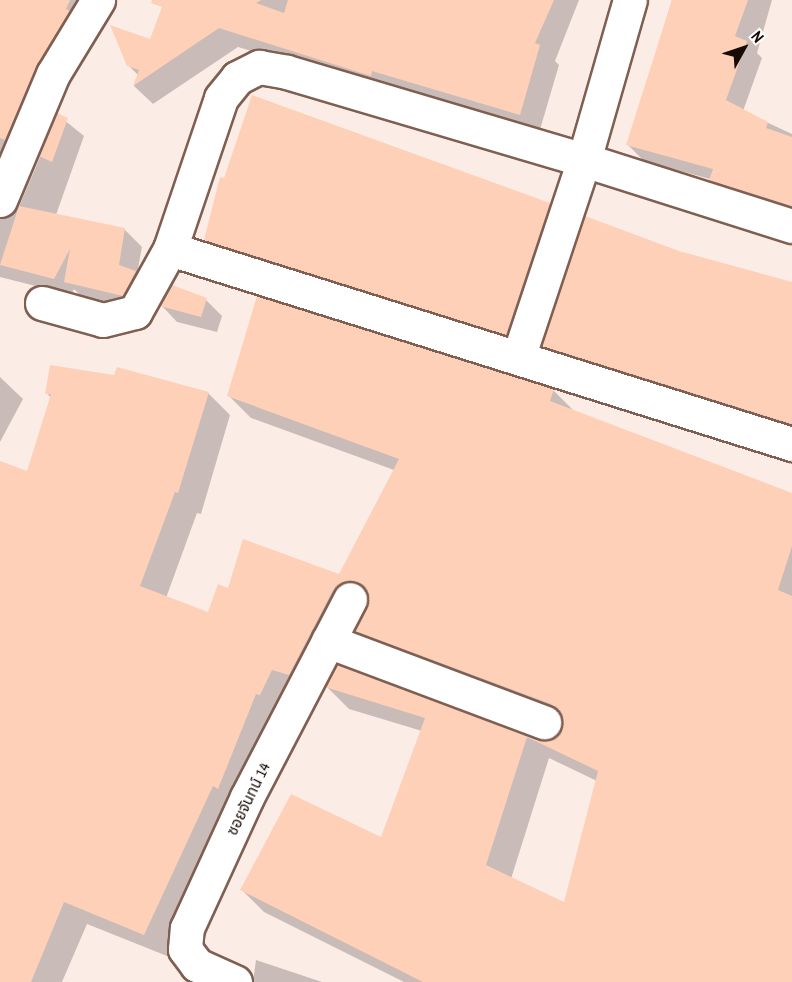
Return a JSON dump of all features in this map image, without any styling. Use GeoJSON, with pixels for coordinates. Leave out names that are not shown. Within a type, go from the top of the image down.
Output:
{"type":"FeatureCollection","features":[{"type":"Feature","properties":{"kind":"street"},"geometry":{"type":"LineString","coordinates":[[0,200],[53,74],[98,0]]}},
{"type":"Feature","properties":{"kind":"street"},"geometry":{"type":"LineString","coordinates":[[519,355],[584,160],[630,0]]}},
{"type":"Feature","properties":{"kind":"street"},"geometry":{"type":"LineString","coordinates":[[42,303],[103,320],[123,317],[135,312],[170,249],[221,98],[237,78],[259,67],[287,72],[584,160],[792,225]]}},
{"type":"Feature","properties":{"kind":"street"},"geometry":{"type":"LineString","coordinates":[[170,249],[519,355],[792,444]]}},
{"type":"Feature","properties":{"kind":"street","name":"ซอยจันทน์ 14"},"geometry":{"type":"LineString","coordinates":[[233,982],[196,965],[185,949],[187,928],[247,797],[350,599]]}},
{"type":"Feature","properties":{"kind":"street"},"geometry":{"type":"LineString","coordinates":[[328,641],[544,722]]}},
{"type":"Feature","properties":{"kind":"building"},"geometry":{"type":"Polygon","coordinates":[[[0,0],[70,0],[66,9],[70,11],[36,67],[5,140],[0,138],[0,0]]]}},
{"type":"Feature","properties":{"kind":"building"},"geometry":{"type":"Polygon","coordinates":[[[152,0],[261,0],[256,3],[284,13],[288,0],[554,0],[535,43],[540,45],[520,115],[372,71],[371,76],[219,28],[133,86],[139,70],[127,66],[110,25],[150,39],[162,7],[151,3],[152,0]]]}},
{"type":"Feature","properties":{"kind":"building"},"geometry":{"type":"Polygon","coordinates":[[[672,0],[748,0],[735,36],[747,41],[726,100],[768,122],[766,128],[792,137],[792,206],[709,180],[713,169],[626,145],[672,0]]]}},
{"type":"Feature","properties":{"kind":"building"},"geometry":{"type":"Polygon","coordinates":[[[252,95],[550,203],[506,335],[204,240],[220,177],[224,178],[252,95]]]}},
{"type":"Feature","properties":{"kind":"building"},"geometry":{"type":"Polygon","coordinates":[[[57,113],[68,118],[52,162],[39,156],[57,113]]]}},
{"type":"Feature","properties":{"kind":"building"},"geometry":{"type":"Polygon","coordinates":[[[19,206],[125,228],[119,265],[136,271],[123,296],[64,282],[70,249],[54,279],[0,265],[19,206]]]}},
{"type":"Feature","properties":{"kind":"building"},"geometry":{"type":"Polygon","coordinates":[[[585,216],[679,251],[792,282],[792,424],[542,346],[585,216]]]}},
{"type":"Feature","properties":{"kind":"building"},"geometry":{"type":"Polygon","coordinates":[[[172,285],[207,298],[201,317],[160,306],[172,285]]]}},
{"type":"Feature","properties":{"kind":"building"},"geometry":{"type":"Polygon","coordinates":[[[257,296],[554,389],[550,401],[792,493],[792,546],[778,590],[792,596],[792,982],[423,982],[240,890],[291,794],[381,837],[425,718],[325,687],[337,664],[537,740],[555,737],[562,728],[559,711],[551,704],[355,631],[369,598],[365,588],[350,580],[333,590],[289,675],[272,670],[260,695],[256,694],[218,789],[213,786],[144,935],[64,902],[31,982],[0,982],[0,461],[27,471],[51,394],[45,394],[50,365],[114,375],[117,367],[209,392],[178,493],[175,492],[140,586],[208,612],[218,584],[228,588],[243,539],[339,574],[399,459],[227,396],[257,296]],[[527,737],[486,865],[564,902],[598,771],[527,737]]]}}]}
